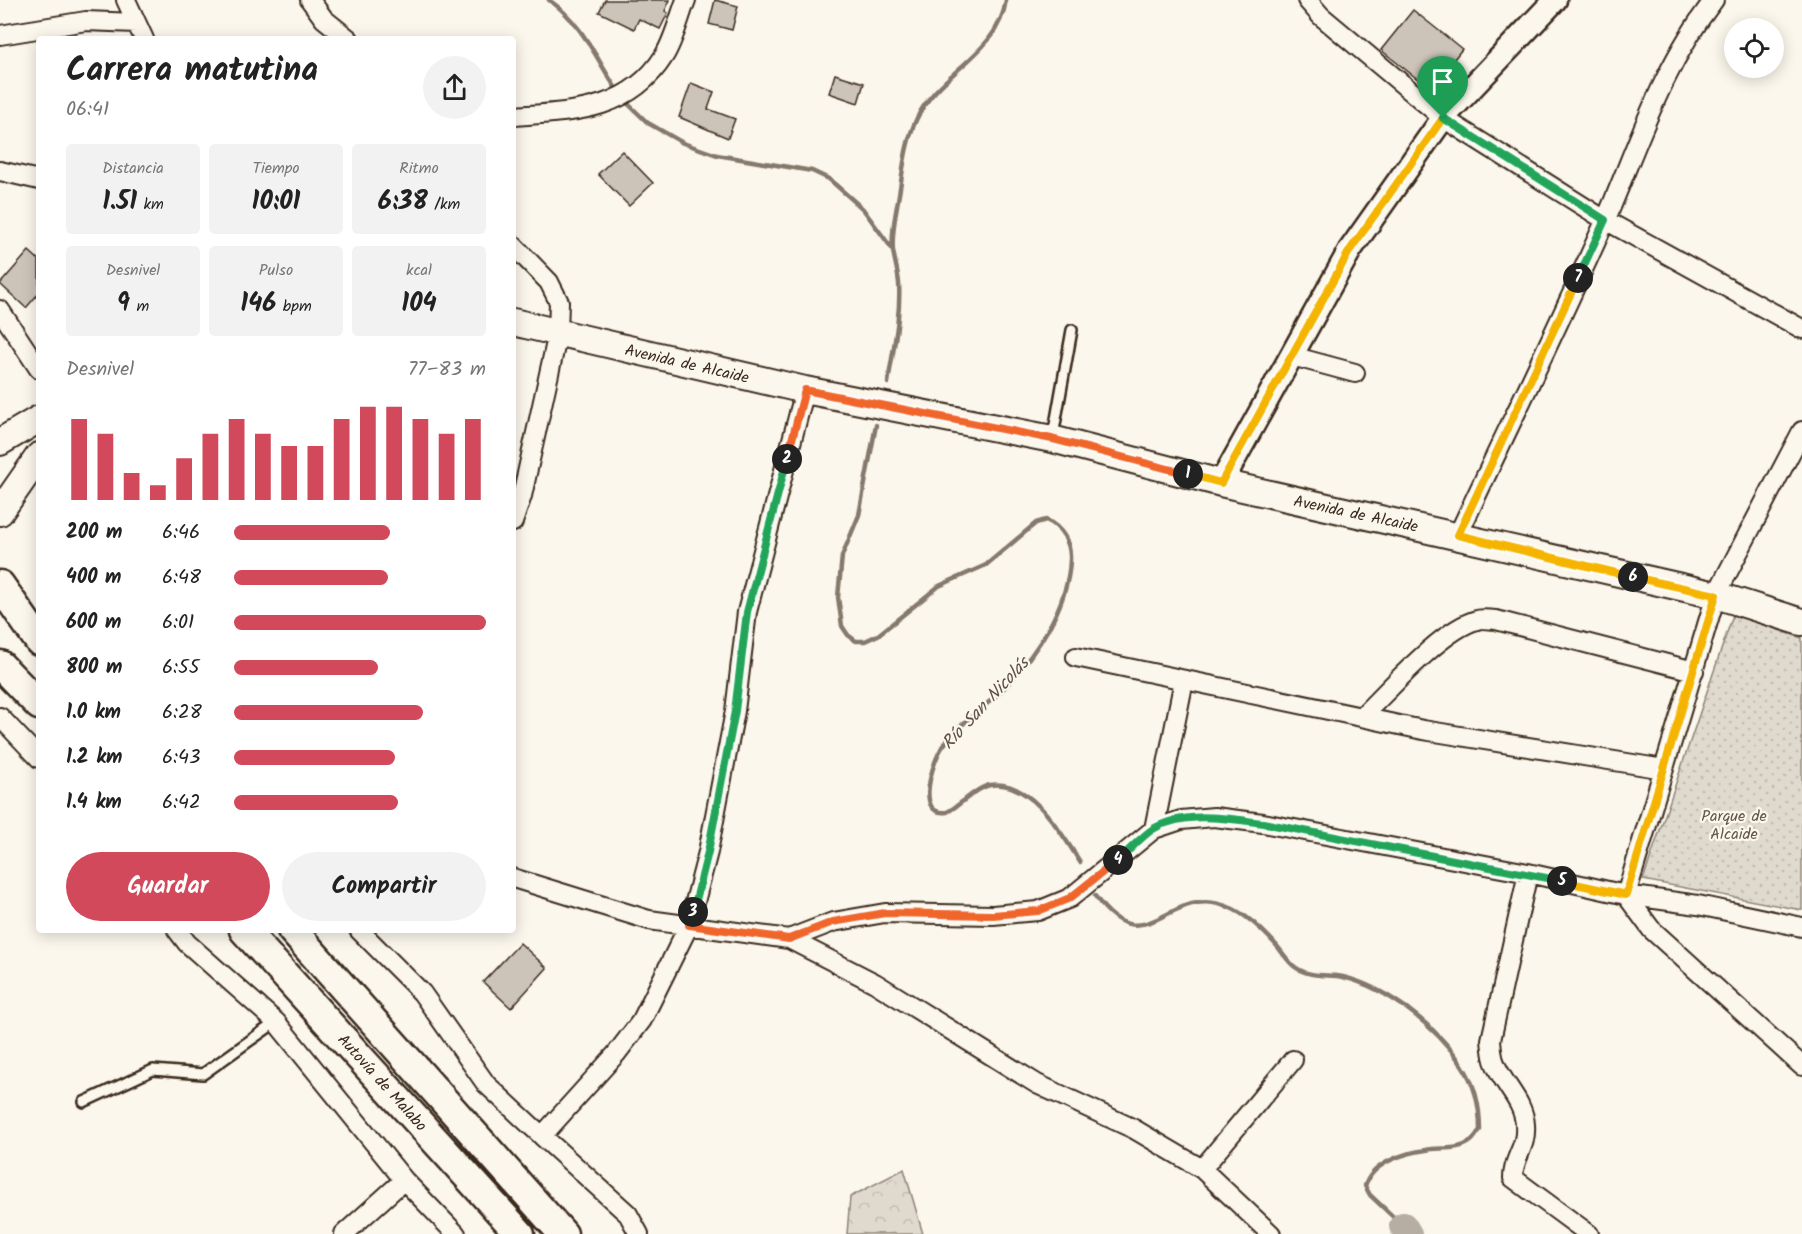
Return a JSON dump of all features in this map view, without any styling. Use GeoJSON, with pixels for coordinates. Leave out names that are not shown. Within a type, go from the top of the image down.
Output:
{"type":"FeatureCollection","features":[{"type":"Feature","properties":{"kind":"main road","name":"Avenida de Alcaide"},"geometry":{"type":"LineString","coordinates":[[516,322],[805,390],[1052,439],[1221,483],[1458,535],[1564,563],[1716,595],[1802,622]]}},
{"type":"Feature","properties":{"kind":"main road"},"geometry":{"type":"LineString","coordinates":[[0,442],[36,421]]}},
{"type":"Feature","properties":{"kind":"main road"},"geometry":{"type":"LineString","coordinates":[[0,512],[36,460]]}},
{"type":"Feature","properties":{"kind":"main road"},"geometry":{"type":"LineString","coordinates":[[0,585],[36,637]]}},
{"type":"Feature","properties":{"kind":"main road"},"geometry":{"type":"LineString","coordinates":[[0,664],[36,702]]}},
{"type":"Feature","properties":{"kind":"main road","name":"Autovía de Malabo"},"geometry":{"type":"LineString","coordinates":[[247,933],[520,1234]]}},
{"type":"Feature","properties":{"kind":"main road","name":"Autovía de Malabo"},"geometry":{"type":"LineString","coordinates":[[295,933],[563,1234]]}},
{"type":"Feature","properties":{"kind":"street"},"geometry":{"type":"LineString","coordinates":[[127,0],[140,31]]}},
{"type":"Feature","properties":{"kind":"street"},"geometry":{"type":"LineString","coordinates":[[310,0],[324,19],[345,36]]}},
{"type":"Feature","properties":{"kind":"street"},"geometry":{"type":"LineString","coordinates":[[516,116],[567,113],[609,104],[637,87],[664,56],[686,0]]}},
{"type":"Feature","properties":{"kind":"street"},"geometry":{"type":"LineString","coordinates":[[1307,0],[1321,16],[1443,118],[1605,220],[1802,329]]}},
{"type":"Feature","properties":{"kind":"street"},"geometry":{"type":"LineString","coordinates":[[1221,483],[1350,250],[1443,118],[1555,0]]}},
{"type":"Feature","properties":{"kind":"street"},"geometry":{"type":"LineString","coordinates":[[1458,535],[1605,220],[1663,81],[1696,22],[1714,0]]}},
{"type":"Feature","properties":{"kind":"street"},"geometry":{"type":"LineString","coordinates":[[0,34],[86,21],[140,31]]}},
{"type":"Feature","properties":{"kind":"street"},"geometry":{"type":"LineString","coordinates":[[0,171],[36,179]]}},
{"type":"Feature","properties":{"kind":"street"},"geometry":{"type":"LineString","coordinates":[[516,248],[549,282],[559,302],[558,333],[522,496],[516,513]]}},
{"type":"Feature","properties":{"kind":"street"},"geometry":{"type":"LineString","coordinates":[[0,310],[36,364]]}},
{"type":"Feature","properties":{"kind":"street"},"geometry":{"type":"LineString","coordinates":[[1292,356],[1355,373]]}},
{"type":"Feature","properties":{"kind":"street"},"geometry":{"type":"LineString","coordinates":[[542,1136],[616,1054],[642,1020],[689,925],[708,852],[735,711],[747,612],[805,390]]}},
{"type":"Feature","properties":{"kind":"street"},"geometry":{"type":"LineString","coordinates":[[1626,895],[1716,595],[1802,431]]}},
{"type":"Feature","properties":{"kind":"street"},"geometry":{"type":"LineString","coordinates":[[1362,717],[1421,659],[1457,628],[1478,619],[1496,620],[1694,671]]}},
{"type":"Feature","properties":{"kind":"street"},"geometry":{"type":"LineString","coordinates":[[1076,657],[1423,730],[1664,769]]}},
{"type":"Feature","properties":{"kind":"street"},"geometry":{"type":"LineString","coordinates":[[1154,829],[1184,680]]}},
{"type":"Feature","properties":{"kind":"street"},"geometry":{"type":"LineString","coordinates":[[0,717],[36,755]]}},
{"type":"Feature","properties":{"kind":"street"},"geometry":{"type":"LineString","coordinates":[[789,939],[833,922],[885,913],[993,915],[1038,911],[1070,898],[1154,829],[1181,820],[1214,817],[1263,823],[1528,873],[1626,895],[1698,905],[1802,927]]}},
{"type":"Feature","properties":{"kind":"street"},"geometry":{"type":"LineString","coordinates":[[1528,873],[1491,1041],[1495,1063],[1516,1096],[1525,1124],[1523,1149],[1513,1165],[1513,1178],[1589,1234]]}},
{"type":"Feature","properties":{"kind":"street"},"geometry":{"type":"LineString","coordinates":[[516,879],[649,920],[789,939],[875,983],[979,1050],[1037,1084],[1134,1129],[1202,1169],[1271,1234]]}},
{"type":"Feature","properties":{"kind":"street"},"geometry":{"type":"LineString","coordinates":[[1626,895],[1651,929],[1802,1066]]}},
{"type":"Feature","properties":{"kind":"street"},"geometry":{"type":"LineString","coordinates":[[179,933],[186,943],[276,1022],[405,1180],[456,1234]]}},
{"type":"Feature","properties":{"kind":"street"},"geometry":{"type":"LineString","coordinates":[[362,933],[422,993],[486,1084],[628,1214],[639,1234]]}},
{"type":"Feature","properties":{"kind":"street"},"geometry":{"type":"LineString","coordinates":[[1202,1169],[1293,1060]]}},
{"type":"Feature","properties":{"kind":"street"},"geometry":{"type":"LineString","coordinates":[[344,1234],[405,1180]]}},
{"type":"Feature","properties":{"kind":"lane"},"geometry":{"type":"LineString","coordinates":[[1052,439],[1072,330]]}},
{"type":"Feature","properties":{"kind":"lane"},"geometry":{"type":"LineString","coordinates":[[84,1102],[153,1070],[203,1074],[276,1022]]}},
{"type":"Feature","properties":{"kind":"green space","name":"Parque de Alcaide"},"geometry":{"type":"Polygon","coordinates":[[[1733,615],[1802,638],[1802,910],[1643,880],[1733,615]]]}},
{"type":"Feature","properties":{"kind":"green space"},"geometry":{"type":"Polygon","coordinates":[[[904,1169],[923,1234],[847,1234],[850,1197],[904,1169]]]}},
{"type":"Feature","properties":{"kind":"building"},"geometry":{"type":"Polygon","coordinates":[[[605,0],[670,0],[665,11],[668,13],[660,29],[639,19],[634,29],[599,12],[605,0]]]}},
{"type":"Feature","properties":{"kind":"building"},"geometry":{"type":"Polygon","coordinates":[[[715,0],[738,6],[732,30],[709,24],[715,0]]]}},
{"type":"Feature","properties":{"kind":"building"},"geometry":{"type":"Polygon","coordinates":[[[1413,10],[1462,49],[1430,89],[1381,50],[1413,10]]]}},
{"type":"Feature","properties":{"kind":"building"},"geometry":{"type":"Polygon","coordinates":[[[835,74],[864,83],[858,103],[829,93],[835,74]]]}},
{"type":"Feature","properties":{"kind":"building"},"geometry":{"type":"Polygon","coordinates":[[[691,83],[714,92],[708,109],[735,119],[728,138],[679,117],[691,83]]]}},
{"type":"Feature","properties":{"kind":"building"},"geometry":{"type":"Polygon","coordinates":[[[622,151],[653,183],[629,206],[598,174],[622,151]]]}},
{"type":"Feature","properties":{"kind":"building"},"geometry":{"type":"Polygon","coordinates":[[[29,251],[36,257],[36,296],[26,308],[0,284],[29,251]]]}},
{"type":"Feature","properties":{"kind":"building"},"geometry":{"type":"Polygon","coordinates":[[[520,943],[547,968],[511,1008],[483,982],[520,943]]]}},
{"type":"Feature","properties":{"kind":"waterway"},"geometry":{"type":"LineString","coordinates":[[549,0],[561,9],[580,31],[619,93]]}},
{"type":"Feature","properties":{"kind":"waterway","name":"Río San Nicolás"},"geometry":{"type":"LineString","coordinates":[[888,383],[899,308],[899,279],[893,251],[893,235],[910,135],[917,118],[939,87],[992,35],[1001,19],[1006,0]]}},
{"type":"Feature","properties":{"kind":"waterway"},"geometry":{"type":"LineString","coordinates":[[624,100],[648,123],[683,143],[717,155],[812,171],[829,179],[863,209],[893,250]]}},
{"type":"Feature","properties":{"kind":"waterway","name":"Río San Nicolás"},"geometry":{"type":"LineString","coordinates":[[876,425],[859,515],[842,556],[838,597],[842,626],[856,641],[865,641],[878,635],[939,586],[986,565],[1036,523],[1046,520],[1052,523],[1061,531],[1067,542],[1070,554],[1068,578],[1048,630],[1015,676],[996,696],[956,730],[943,746],[931,774],[929,797],[931,806],[937,811],[947,812],[990,785],[1005,785],[1019,790],[1044,811],[1080,862]]}},
{"type":"Feature","properties":{"kind":"waterway","name":"Río San Nicolás"},"geometry":{"type":"LineString","coordinates":[[1095,896],[1112,915],[1127,924],[1141,924],[1155,920],[1184,906],[1201,902],[1219,904],[1236,910],[1259,927],[1295,967],[1313,974],[1343,977],[1377,990],[1410,1011],[1439,1037],[1452,1051],[1470,1080],[1478,1105],[1480,1130],[1472,1140],[1461,1146],[1417,1151],[1390,1160],[1374,1171],[1365,1186],[1370,1195],[1403,1226]]}},
{"type":"Feature","properties":{"kind":"waterway","name":"Río San Nicolás"},"geometry":{"type":"LineString","coordinates":[[1403,1226],[1408,1234]]}},
{"type":"Feature","properties":{"kind":"route"},"geometry":{"type":"LineString","coordinates":[[1443,118],[1605,220],[1458,535],[1564,563],[1716,595],[1626,895],[1440,856],[1263,823],[1214,817],[1181,820],[1154,829],[1107,870],[1070,898],[1038,911],[993,915],[885,913],[833,922],[789,939],[689,925],[708,852],[735,711],[747,612],[805,390],[1052,439],[1221,483],[1350,250],[1443,118]]}}]}
